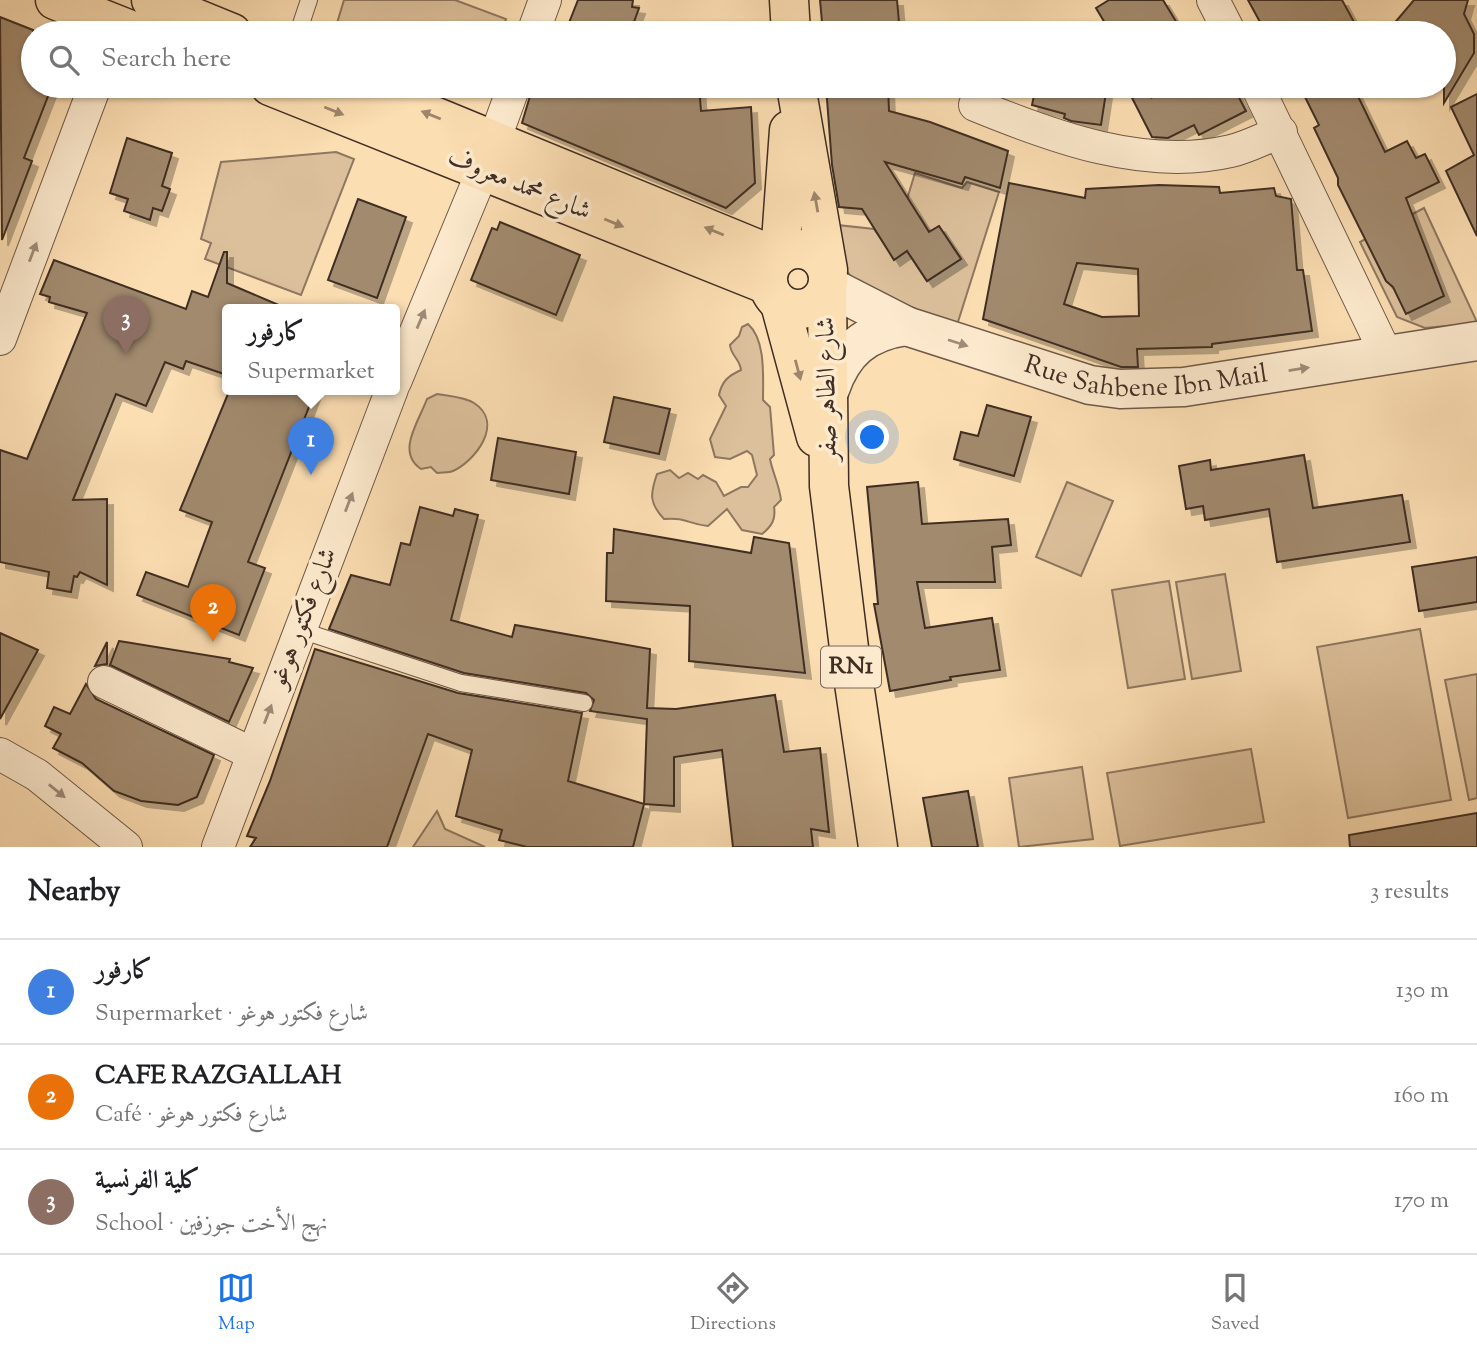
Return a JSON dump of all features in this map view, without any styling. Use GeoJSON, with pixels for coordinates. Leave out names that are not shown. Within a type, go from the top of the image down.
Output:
{"type":"FeatureCollection","features":[{"type":"Feature","properties":{"kind":"main road"},"geometry":{"type":"LineString","coordinates":[[55,0],[101,21]]}},
{"type":"Feature","properties":{"kind":"main road"},"geometry":{"type":"LineString","coordinates":[[151,0],[203,21]]}},
{"type":"Feature","properties":{"kind":"main road"},"geometry":{"type":"LineString","coordinates":[[789,0],[790,21]]}},
{"type":"Feature","properties":{"kind":"main road","name":"شارع محمد معروف"},"geometry":{"type":"LineString","coordinates":[[308,98],[489,155],[777,275]]}},
{"type":"Feature","properties":{"kind":"main road","name":"شارع محمد معروف"},"geometry":{"type":"LineString","coordinates":[[382,98],[489,155]]}},
{"type":"Feature","properties":{"kind":"main road","name":"شارع الطاهر صفر"},"geometry":{"type":"LineString","coordinates":[[793,98],[777,275],[830,486]]}},
{"type":"Feature","properties":{"kind":"main road","name":"شارع الطاهر صفر"},"geometry":{"type":"LineString","coordinates":[[796,98],[828,282],[830,486],[850,656],[878,847]]}},
{"type":"Feature","properties":{"kind":"main road"},"geometry":{"type":"LineString","coordinates":[[789,250],[808,250],[817,254],[828,282],[815,305],[798,310],[777,275],[789,250]]}},
{"type":"Feature","properties":{"kind":"street"},"geometry":{"type":"LineString","coordinates":[[1213,0],[1224,21]]}},
{"type":"Feature","properties":{"kind":"street"},"geometry":{"type":"LineString","coordinates":[[0,338],[90,98]]}},
{"type":"Feature","properties":{"kind":"street"},"geometry":{"type":"LineString","coordinates":[[400,370],[489,155],[510,98]]}},
{"type":"Feature","properties":{"kind":"street"},"geometry":{"type":"LineString","coordinates":[[1263,98],[1387,356]]}},
{"type":"Feature","properties":{"kind":"street"},"geometry":{"type":"LineString","coordinates":[[975,105],[1057,134],[1157,157],[1230,151],[1280,131]]}},
{"type":"Feature","properties":{"kind":"street","name":"Rue Sahbene Ibn Mail"},"geometry":{"type":"LineString","coordinates":[[828,282],[906,327],[1090,385],[1120,389],[1184,387],[1477,341]]}},
{"type":"Feature","properties":{"kind":"street"},"geometry":{"type":"LineString","coordinates":[[830,389],[837,369],[849,351],[865,338],[885,330],[906,327]]}},
{"type":"Feature","properties":{"kind":"street","name":"شارع فكتور هوغو"},"geometry":{"type":"LineString","coordinates":[[218,847],[390,395]]}},
{"type":"Feature","properties":{"kind":"street"},"geometry":{"type":"LineString","coordinates":[[104,682],[253,754]]}},
{"type":"Feature","properties":{"kind":"street"},"geometry":{"type":"LineString","coordinates":[[0,754],[37,775],[127,847]]}},
{"type":"Feature","properties":{"kind":"lane"},"geometry":{"type":"LineString","coordinates":[[302,21],[309,0]]}},
{"type":"Feature","properties":{"kind":"lane"},"geometry":{"type":"LineString","coordinates":[[300,631],[461,683],[584,702]]}},
{"type":"Feature","properties":{"kind":"shaded area"},"geometry":{"type":"Polygon","coordinates":[[[344,0],[455,0],[506,19],[505,21],[338,21],[344,0]]]}},
{"type":"Feature","properties":{"kind":"shaded area"},"geometry":{"type":"Polygon","coordinates":[[[336,152],[354,159],[301,295],[205,259],[211,243],[201,239],[221,162],[336,152]]]}},
{"type":"Feature","properties":{"kind":"shaded area"},"geometry":{"type":"Polygon","coordinates":[[[915,173],[962,188],[967,182],[999,192],[957,325],[907,310],[874,295],[848,273],[841,258],[837,225],[874,229],[895,259],[907,251],[927,281],[961,259],[939,226],[929,232],[920,217],[912,221],[904,209],[915,173]]]}},
{"type":"Feature","properties":{"kind":"shaded area"},"geometry":{"type":"Polygon","coordinates":[[[1424,208],[1477,323],[1425,328],[1397,317],[1360,242],[1424,208]]]}},
{"type":"Feature","properties":{"kind":"shaded area"},"geometry":{"type":"Polygon","coordinates":[[[748,324],[761,349],[763,400],[770,407],[774,455],[770,459],[781,500],[774,507],[772,522],[762,534],[742,530],[727,509],[708,526],[678,519],[664,519],[652,498],[657,474],[670,470],[679,478],[688,473],[698,479],[703,475],[716,482],[724,496],[741,487],[748,487],[757,475],[752,455],[747,451],[730,459],[715,457],[710,439],[726,406],[719,395],[722,386],[729,377],[741,370],[730,345],[739,336],[742,327],[748,324]]]}},
{"type":"Feature","properties":{"kind":"shaded area"},"geometry":{"type":"Polygon","coordinates":[[[437,394],[474,403],[483,411],[487,431],[470,459],[453,471],[437,473],[431,467],[421,469],[414,462],[410,446],[411,437],[427,399],[437,394]]]}},
{"type":"Feature","properties":{"kind":"shaded area"},"geometry":{"type":"Polygon","coordinates":[[[1067,482],[1113,501],[1081,576],[1036,557],[1067,482]]]}},
{"type":"Feature","properties":{"kind":"shaded area"},"geometry":{"type":"Polygon","coordinates":[[[1225,574],[1241,671],[1192,679],[1176,582],[1225,574]]]}},
{"type":"Feature","properties":{"kind":"shaded area"},"geometry":{"type":"Polygon","coordinates":[[[1169,581],[1185,679],[1128,688],[1112,590],[1169,581]]]}},
{"type":"Feature","properties":{"kind":"shaded area"},"geometry":{"type":"Polygon","coordinates":[[[1420,629],[1451,800],[1348,818],[1317,647],[1420,629]]]}},
{"type":"Feature","properties":{"kind":"shaded area"},"geometry":{"type":"Polygon","coordinates":[[[1477,674],[1477,798],[1469,800],[1445,680],[1477,674]]]}},
{"type":"Feature","properties":{"kind":"shaded area"},"geometry":{"type":"Polygon","coordinates":[[[1251,749],[1264,822],[1120,846],[1107,773],[1251,749]]]}},
{"type":"Feature","properties":{"kind":"shaded area"},"geometry":{"type":"Polygon","coordinates":[[[1082,767],[1093,839],[1019,847],[1009,778],[1082,767]]]}},
{"type":"Feature","properties":{"kind":"shaded area"},"geometry":{"type":"Polygon","coordinates":[[[437,811],[445,829],[485,847],[413,847],[437,811]]]}},
{"type":"Feature","properties":{"kind":"building"},"geometry":{"type":"Polygon","coordinates":[[[578,0],[633,0],[632,7],[639,8],[634,21],[570,21],[578,0]]]}},
{"type":"Feature","properties":{"kind":"building"},"geometry":{"type":"Polygon","coordinates":[[[820,0],[897,0],[899,21],[822,21],[820,0]]]}},
{"type":"Feature","properties":{"kind":"building"},"geometry":{"type":"Polygon","coordinates":[[[1109,0],[1163,0],[1176,21],[1104,21],[1096,8],[1109,0]]]}},
{"type":"Feature","properties":{"kind":"building"},"geometry":{"type":"Polygon","coordinates":[[[1248,0],[1342,0],[1353,21],[1259,21],[1248,0]]]}},
{"type":"Feature","properties":{"kind":"building"},"geometry":{"type":"Polygon","coordinates":[[[1414,0],[1468,0],[1464,14],[1474,34],[1474,53],[1456,83],[1456,21],[1396,21],[1414,0]]]}},
{"type":"Feature","properties":{"kind":"building"},"geometry":{"type":"Polygon","coordinates":[[[0,17],[21,25],[21,98],[47,98],[24,158],[32,161],[2,240],[0,17]]]}},
{"type":"Feature","properties":{"kind":"building"},"geometry":{"type":"Polygon","coordinates":[[[1477,94],[1477,236],[1446,171],[1474,155],[1451,107],[1477,94]]]}},
{"type":"Feature","properties":{"kind":"building"},"geometry":{"type":"Polygon","coordinates":[[[529,98],[700,98],[701,111],[751,107],[755,183],[726,208],[522,123],[529,98]]]}},
{"type":"Feature","properties":{"kind":"building"},"geometry":{"type":"Polygon","coordinates":[[[827,98],[888,98],[889,111],[930,122],[1008,151],[1000,188],[965,177],[962,184],[885,162],[929,232],[939,226],[961,259],[927,281],[907,251],[894,260],[862,209],[839,207],[832,165],[827,98]]]}},
{"type":"Feature","properties":{"kind":"building"},"geometry":{"type":"Polygon","coordinates":[[[1033,98],[1105,98],[1101,125],[1071,121],[1064,118],[1065,114],[1032,105],[1033,98]]]}},
{"type":"Feature","properties":{"kind":"building"},"geometry":{"type":"Polygon","coordinates":[[[1132,98],[1239,98],[1246,111],[1199,135],[1194,125],[1168,138],[1152,137],[1132,98]]]}},
{"type":"Feature","properties":{"kind":"building"},"geometry":{"type":"Polygon","coordinates":[[[1306,98],[1359,98],[1385,152],[1407,141],[1416,158],[1425,154],[1439,182],[1406,198],[1444,296],[1406,314],[1393,287],[1386,281],[1338,185],[1338,178],[1314,128],[1319,125],[1306,98]]]}},
{"type":"Feature","properties":{"kind":"building"},"geometry":{"type":"Polygon","coordinates":[[[127,138],[172,153],[162,186],[170,189],[162,211],[153,208],[150,220],[124,211],[128,199],[110,193],[127,138]]]}},
{"type":"Feature","properties":{"kind":"building"},"geometry":{"type":"Polygon","coordinates":[[[1009,183],[1085,198],[1086,189],[1159,185],[1219,187],[1220,193],[1274,188],[1276,196],[1291,199],[1297,270],[1303,270],[1312,331],[1212,344],[1212,347],[1137,349],[1138,367],[1121,367],[983,319],[1009,183]],[[1077,263],[1064,304],[1102,317],[1139,316],[1138,269],[1077,263]]]}},
{"type":"Feature","properties":{"kind":"building"},"geometry":{"type":"Polygon","coordinates":[[[358,199],[406,217],[377,298],[328,280],[358,199]]]}},
{"type":"Feature","properties":{"kind":"building"},"geometry":{"type":"Polygon","coordinates":[[[500,222],[580,255],[556,315],[471,280],[492,228],[497,230],[500,222]]]}},
{"type":"Feature","properties":{"kind":"building"},"geometry":{"type":"Polygon","coordinates":[[[224,252],[227,252],[227,283],[276,304],[222,304],[222,373],[186,361],[183,369],[165,362],[146,406],[116,394],[73,500],[107,499],[107,585],[80,572],[77,577],[74,576],[71,592],[47,588],[49,572],[0,562],[0,450],[27,459],[87,313],[49,302],[50,297],[40,294],[54,260],[186,309],[192,291],[208,297],[224,252]]]}},
{"type":"Feature","properties":{"kind":"building"},"geometry":{"type":"Polygon","coordinates":[[[228,395],[314,395],[248,562],[265,568],[239,635],[137,595],[146,572],[188,587],[212,522],[180,510],[228,395]]]}},
{"type":"Feature","properties":{"kind":"building"},"geometry":{"type":"Polygon","coordinates":[[[614,397],[670,409],[659,454],[604,442],[614,397]]]}},
{"type":"Feature","properties":{"kind":"building"},"geometry":{"type":"Polygon","coordinates":[[[987,405],[1031,417],[1014,476],[954,459],[961,432],[978,436],[987,405]]]}},
{"type":"Feature","properties":{"kind":"building"},"geometry":{"type":"Polygon","coordinates":[[[498,438],[576,452],[569,494],[491,480],[498,438]]]}},
{"type":"Feature","properties":{"kind":"building"},"geometry":{"type":"Polygon","coordinates":[[[1304,455],[1313,508],[1402,495],[1410,542],[1277,562],[1269,509],[1205,520],[1203,506],[1186,509],[1179,466],[1210,460],[1211,470],[1304,455]]]}},
{"type":"Feature","properties":{"kind":"building"},"geometry":{"type":"Polygon","coordinates":[[[918,482],[922,524],[1008,519],[1011,545],[992,547],[995,582],[917,582],[925,628],[992,618],[1000,670],[950,677],[951,680],[890,691],[874,604],[878,604],[867,487],[918,482]]]}},
{"type":"Feature","properties":{"kind":"building"},"geometry":{"type":"Polygon","coordinates":[[[420,507],[453,516],[455,509],[478,515],[451,620],[512,637],[515,625],[650,649],[647,708],[676,709],[775,695],[784,752],[820,748],[829,832],[811,829],[813,847],[733,847],[722,750],[674,757],[674,806],[644,804],[647,719],[590,711],[594,700],[586,693],[464,673],[329,629],[351,575],[390,585],[401,543],[410,545],[420,507]]]}},
{"type":"Feature","properties":{"kind":"building"},"geometry":{"type":"Polygon","coordinates":[[[614,529],[751,553],[754,537],[789,543],[805,673],[689,661],[690,606],[606,601],[607,553],[613,553],[614,529]]]}},
{"type":"Feature","properties":{"kind":"building"},"geometry":{"type":"Polygon","coordinates":[[[1477,557],[1477,602],[1419,611],[1412,567],[1477,557]]]}},
{"type":"Feature","properties":{"kind":"building"},"geometry":{"type":"Polygon","coordinates":[[[0,633],[38,650],[0,719],[0,633]]]}},
{"type":"Feature","properties":{"kind":"building"},"geometry":{"type":"Polygon","coordinates":[[[119,641],[230,659],[229,662],[253,668],[229,722],[110,665],[119,641]]]}},
{"type":"Feature","properties":{"kind":"building"},"geometry":{"type":"Polygon","coordinates":[[[107,642],[107,664],[95,666],[107,642]]]}},
{"type":"Feature","properties":{"kind":"building"},"geometry":{"type":"Polygon","coordinates":[[[315,649],[458,693],[582,713],[568,781],[644,804],[633,847],[527,847],[499,840],[502,830],[456,816],[472,750],[428,734],[387,847],[250,847],[256,838],[247,836],[270,781],[315,649]]]}},
{"type":"Feature","properties":{"kind":"building"},"geometry":{"type":"Polygon","coordinates":[[[86,684],[96,699],[214,755],[197,797],[178,805],[141,801],[114,791],[82,763],[53,748],[61,734],[45,726],[54,707],[70,714],[86,684]]]}},
{"type":"Feature","properties":{"kind":"building"},"geometry":{"type":"Polygon","coordinates":[[[968,791],[978,847],[932,847],[923,798],[968,791]]]}},
{"type":"Feature","properties":{"kind":"building"},"geometry":{"type":"Polygon","coordinates":[[[1477,813],[1477,847],[1350,847],[1349,835],[1477,813]]]}},
{"type":"Feature","properties":{"kind":"place","name":"كلية الفرنسية"},"geometry":{"type":"Point","coordinates":[126,354]}},
{"type":"Feature","properties":{"kind":"place","name":"كارفور"},"geometry":{"type":"Point","coordinates":[311,475]}},
{"type":"Feature","properties":{"kind":"place","name":"CAFE RAZGALLAH"},"geometry":{"type":"Point","coordinates":[213,642]}}]}
